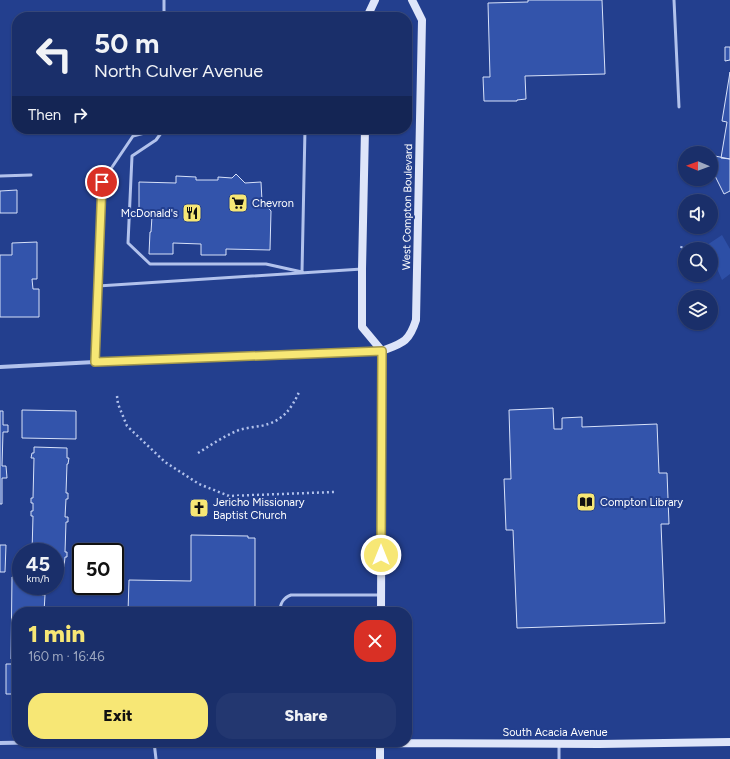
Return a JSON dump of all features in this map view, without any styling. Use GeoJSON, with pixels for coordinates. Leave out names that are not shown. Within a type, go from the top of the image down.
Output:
{"type":"FeatureCollection","features":[{"type":"Feature","properties":{"kind":"main road"},"geometry":{"type":"LineString","coordinates":[[369,12],[375,0]]}},
{"type":"Feature","properties":{"kind":"main road","name":"West Compton Boulevard"},"geometry":{"type":"LineString","coordinates":[[382,351],[403,343],[412,333],[416,320],[422,20],[412,0]]}},
{"type":"Feature","properties":{"kind":"main road"},"geometry":{"type":"LineString","coordinates":[[365,134],[362,327],[382,351],[381,607]]}},
{"type":"Feature","properties":{"kind":"main road","name":"South Acacia Avenue"},"geometry":{"type":"LineString","coordinates":[[412,742],[730,742]]}},
{"type":"Feature","properties":{"kind":"main road"},"geometry":{"type":"LineString","coordinates":[[380,747],[380,759]]}},
{"type":"Feature","properties":{"kind":"street"},"geometry":{"type":"LineString","coordinates":[[0,367],[382,351]]}},
{"type":"Feature","properties":{"kind":"street"},"geometry":{"type":"LineString","coordinates":[[0,743],[12,743]]}},
{"type":"Feature","properties":{"kind":"lane"},"geometry":{"type":"LineString","coordinates":[[164,0],[164,12]]}},
{"type":"Feature","properties":{"kind":"lane"},"geometry":{"type":"LineString","coordinates":[[674,0],[679,107]]}},
{"type":"Feature","properties":{"kind":"lane"},"geometry":{"type":"LineString","coordinates":[[95,362],[102,182],[133,136],[141,134]]}},
{"type":"Feature","properties":{"kind":"lane"},"geometry":{"type":"LineString","coordinates":[[160,134],[156,140],[132,156],[128,242],[150,264],[266,264],[302,272]]}},
{"type":"Feature","properties":{"kind":"lane"},"geometry":{"type":"LineString","coordinates":[[302,272],[305,134]]}},
{"type":"Feature","properties":{"kind":"lane"},"geometry":{"type":"LineString","coordinates":[[0,176],[32,175]]}},
{"type":"Feature","properties":{"kind":"lane"},"geometry":{"type":"LineString","coordinates":[[98,286],[362,269]]}},
{"type":"Feature","properties":{"kind":"lane"},"geometry":{"type":"LineString","coordinates":[[280,607],[284,598],[291,594],[381,595]]}},
{"type":"Feature","properties":{"kind":"lane"},"geometry":{"type":"LineString","coordinates":[[559,743],[559,759]]}},
{"type":"Feature","properties":{"kind":"lane"},"geometry":{"type":"LineString","coordinates":[[155,747],[156,759]]}},
{"type":"Feature","properties":{"kind":"path"},"geometry":{"type":"LineString","coordinates":[[198,453],[223,437],[240,430],[263,425],[280,419],[293,406],[300,390]]}},
{"type":"Feature","properties":{"kind":"path"},"geometry":{"type":"LineString","coordinates":[[117,396],[118,404],[127,426],[165,462],[199,484],[229,496],[334,492]]}},
{"type":"Feature","properties":{"kind":"shaded area"},"geometry":{"type":"Polygon","coordinates":[[[722,235],[730,249],[730,274],[722,280],[718,271],[718,242],[712,242],[722,235]]]}},
{"type":"Feature","properties":{"kind":"building"},"geometry":{"type":"Polygon","coordinates":[[[528,0],[602,0],[605,74],[525,76],[526,99],[517,101],[484,101],[483,77],[490,77],[488,3],[528,2],[528,0]]]}},
{"type":"Feature","properties":{"kind":"building"},"geometry":{"type":"Polygon","coordinates":[[[725,47],[730,47],[730,60],[725,61],[725,47]]]}},
{"type":"Feature","properties":{"kind":"building"},"geometry":{"type":"Polygon","coordinates":[[[730,72],[730,159],[721,158],[727,122],[722,121],[730,72]]]}},
{"type":"Feature","properties":{"kind":"building"},"geometry":{"type":"Polygon","coordinates":[[[718,157],[730,159],[730,191],[724,194],[718,182],[718,157]]]}},
{"type":"Feature","properties":{"kind":"building"},"geometry":{"type":"Polygon","coordinates":[[[236,174],[245,183],[261,182],[262,201],[271,211],[270,250],[226,249],[226,255],[201,255],[201,244],[173,243],[173,254],[149,254],[152,216],[139,216],[139,182],[176,183],[176,176],[196,177],[196,180],[218,180],[218,177],[232,178],[236,174]]]}},
{"type":"Feature","properties":{"kind":"building"},"geometry":{"type":"Polygon","coordinates":[[[17,190],[17,213],[0,213],[0,191],[17,190]]]}},
{"type":"Feature","properties":{"kind":"building"},"geometry":{"type":"Polygon","coordinates":[[[37,242],[37,279],[32,279],[33,289],[39,289],[39,317],[0,317],[0,255],[12,255],[12,243],[37,242]]]}},
{"type":"Feature","properties":{"kind":"building","name":"Compton Library"},"geometry":{"type":"Polygon","coordinates":[[[553,408],[554,429],[562,429],[562,418],[582,417],[582,427],[657,424],[659,473],[667,473],[669,524],[661,524],[665,623],[517,628],[513,530],[506,530],[504,479],[511,479],[509,410],[553,408]]]}},
{"type":"Feature","properties":{"kind":"building"},"geometry":{"type":"Polygon","coordinates":[[[22,410],[76,411],[76,439],[22,438],[22,410]]]}},
{"type":"Feature","properties":{"kind":"building"},"geometry":{"type":"Polygon","coordinates":[[[0,411],[3,411],[3,425],[8,425],[8,432],[3,432],[2,466],[6,466],[7,478],[2,478],[2,504],[0,504],[0,411]]]}},
{"type":"Feature","properties":{"kind":"building"},"geometry":{"type":"Polygon","coordinates":[[[34,447],[67,448],[67,458],[69,458],[67,464],[66,493],[68,493],[68,499],[66,499],[65,517],[68,517],[68,522],[66,522],[65,552],[67,552],[67,557],[65,557],[64,567],[64,543],[32,543],[33,516],[31,516],[31,511],[33,511],[33,503],[31,503],[31,498],[33,498],[34,458],[31,458],[32,453],[34,453],[34,447]]]}},
{"type":"Feature","properties":{"kind":"building"},"geometry":{"type":"Polygon","coordinates":[[[191,535],[248,536],[248,538],[255,538],[255,607],[128,607],[129,580],[191,581],[191,535]]]}},
{"type":"Feature","properties":{"kind":"building"},"geometry":{"type":"Polygon","coordinates":[[[0,545],[6,545],[5,572],[0,572],[0,545]]]}},
{"type":"Feature","properties":{"kind":"building"},"geometry":{"type":"Polygon","coordinates":[[[12,577],[12,595],[45,595],[44,607],[12,607],[11,659],[12,577]]]}},
{"type":"Feature","properties":{"kind":"building"},"geometry":{"type":"Polygon","coordinates":[[[6,664],[12,664],[12,694],[6,694],[6,664]]]}},
{"type":"Feature","properties":{"kind":"place","name":"Chevron"},"geometry":{"type":"Point","coordinates":[238,203]}},
{"type":"Feature","properties":{"kind":"place","name":"McDonald's"},"geometry":{"type":"Point","coordinates":[192,213]}},
{"type":"Feature","properties":{"kind":"place","name":"Compton Library"},"geometry":{"type":"Point","coordinates":[586,502]}},
{"type":"Feature","properties":{"kind":"place","name":"Jericho Missionary Baptist Church"},"geometry":{"type":"Point","coordinates":[199,508]}},
{"type":"Feature","properties":{"kind":"route"},"geometry":{"type":"LineString","coordinates":[[102,182],[95,362],[382,351],[381,555]]}}]}
